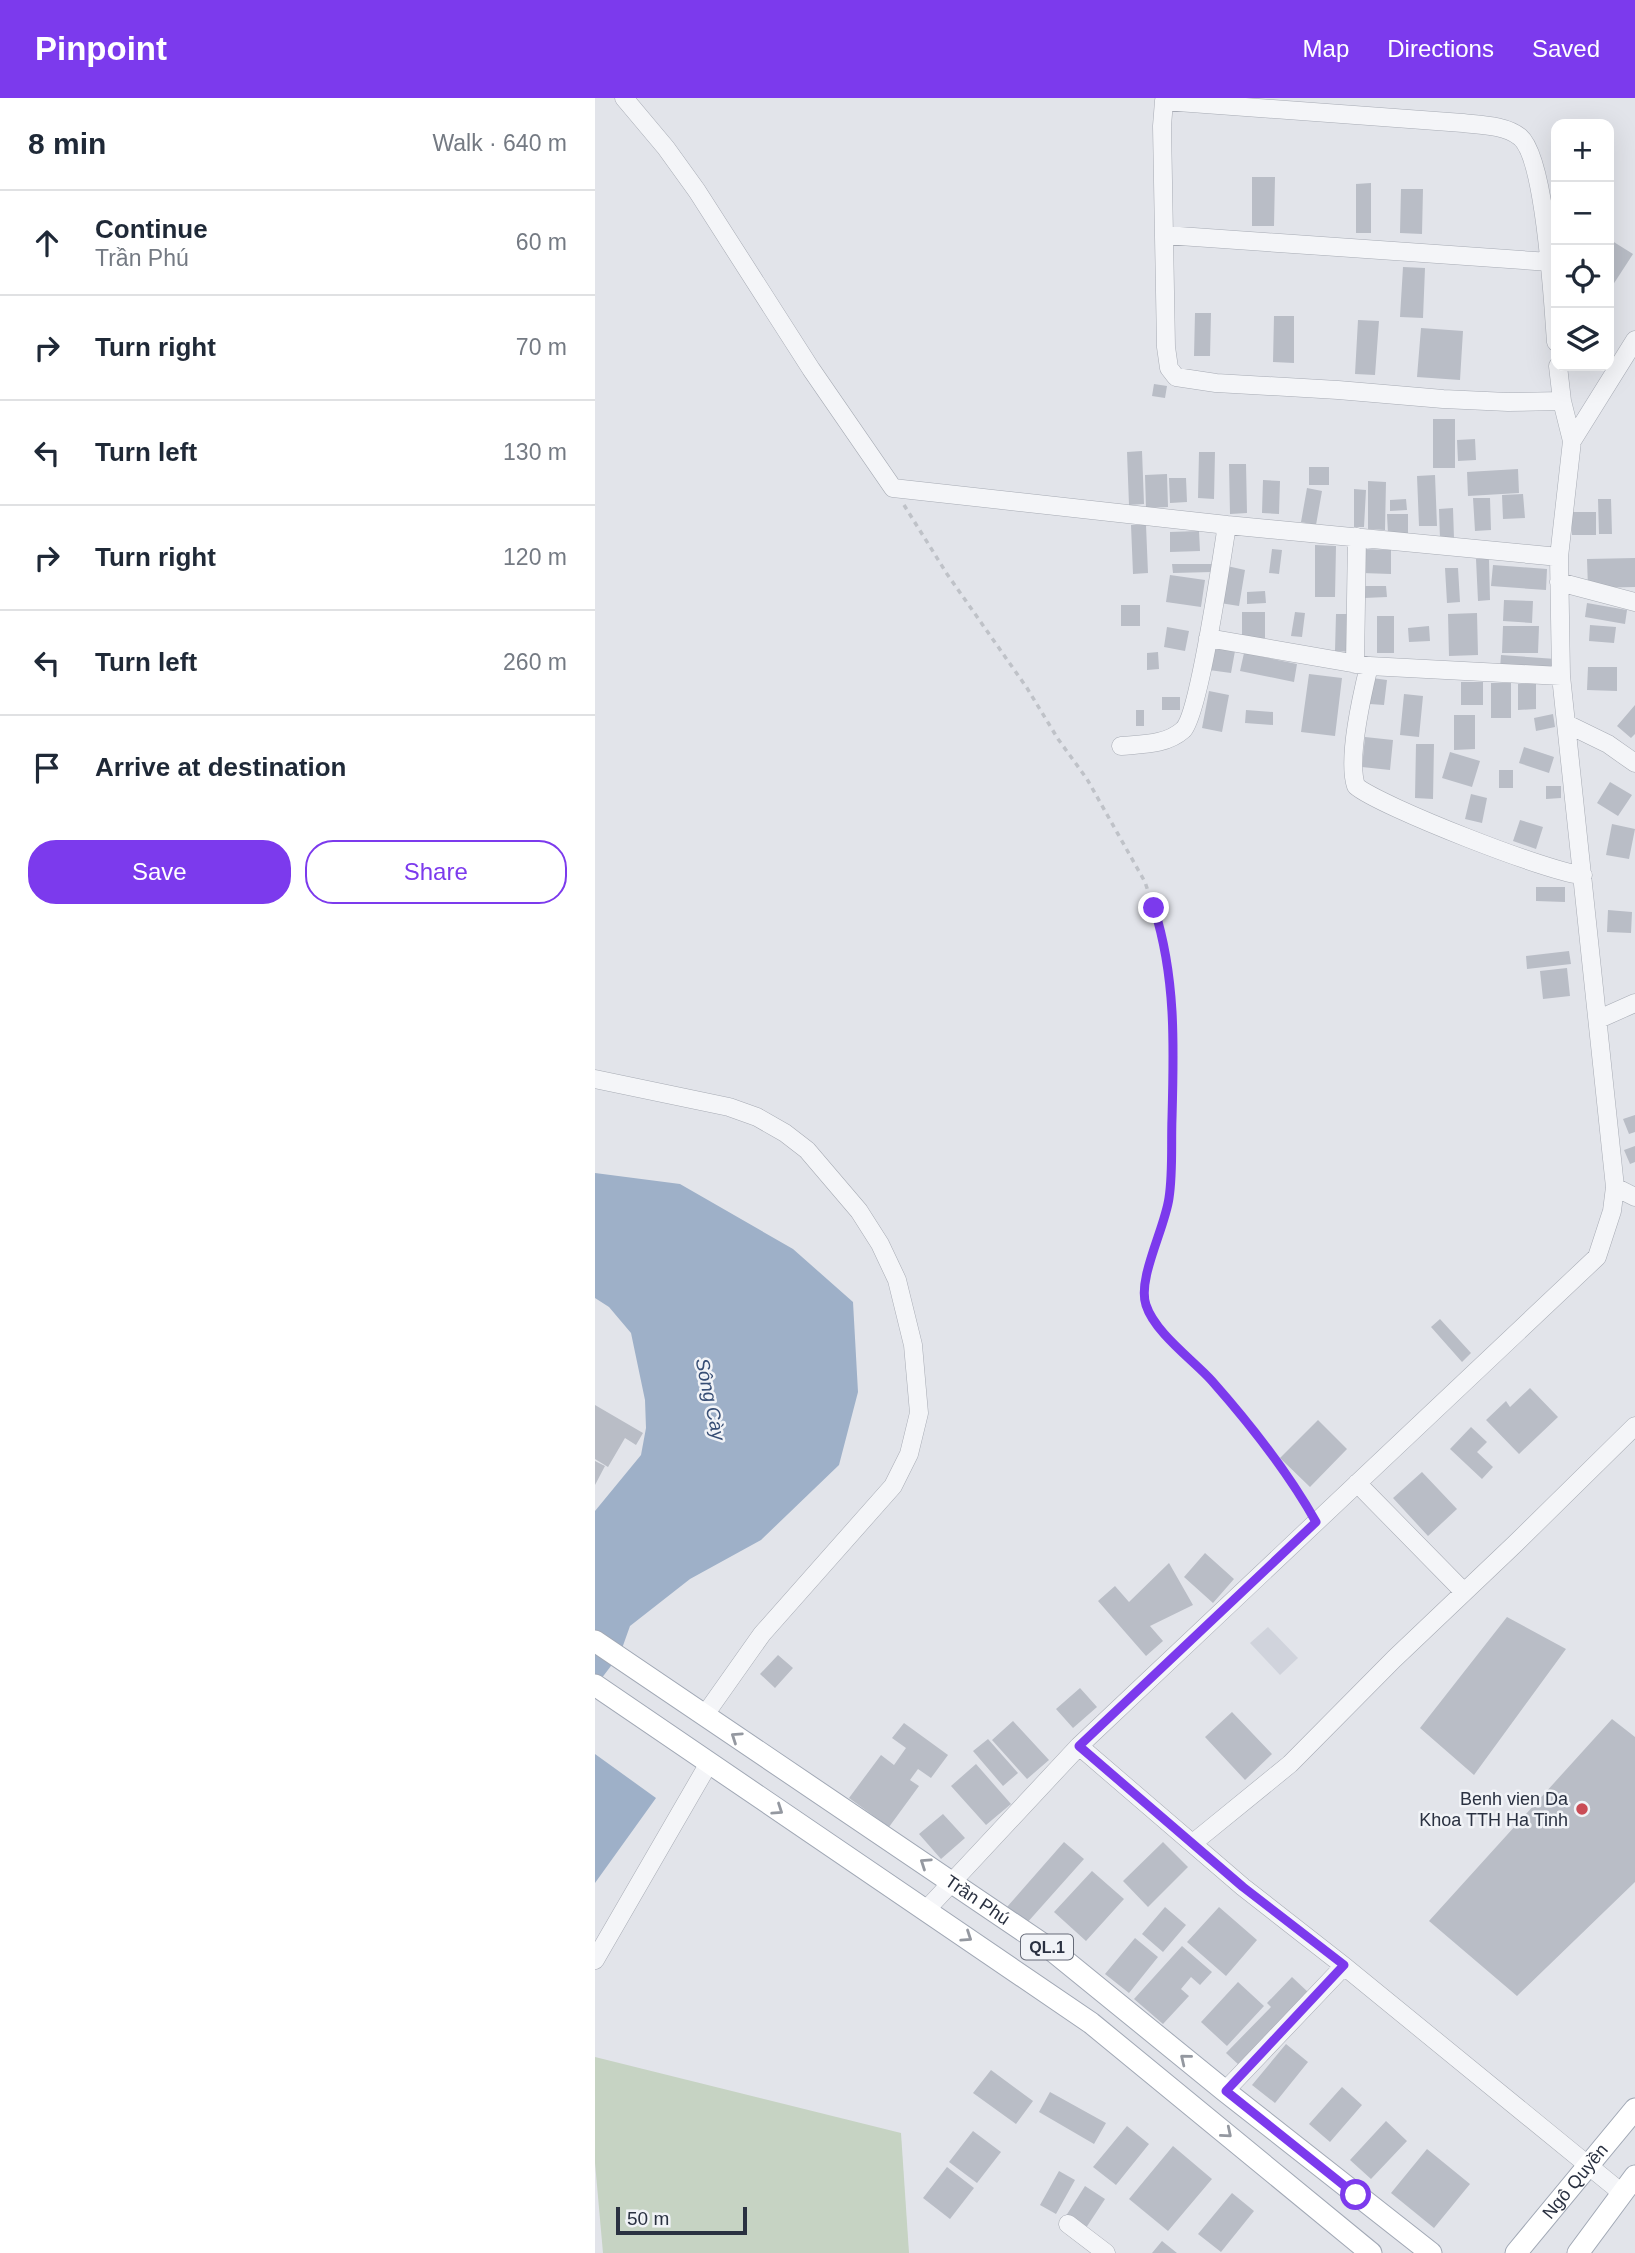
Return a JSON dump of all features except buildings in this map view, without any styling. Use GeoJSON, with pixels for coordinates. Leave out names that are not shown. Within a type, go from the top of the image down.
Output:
{"type":"FeatureCollection","features":[{"type":"Feature","properties":{"kind":"main road","name":"Trần Phú"},"geometry":{"type":"LineString","coordinates":[[595,1641],[1053,1951],[1431,2253]]}},
{"type":"Feature","properties":{"kind":"main road","name":"QL.1"},"geometry":{"type":"LineString","coordinates":[[595,1685],[1091,2023],[1371,2253]]}},
{"type":"Feature","properties":{"kind":"main road","name":"Ngô Quyền"},"geometry":{"type":"LineString","coordinates":[[1516,2253],[1635,2109]]}},
{"type":"Feature","properties":{"kind":"main road"},"geometry":{"type":"LineString","coordinates":[[1578,2253],[1628,2185]]}},
{"type":"Feature","properties":{"kind":"street"},"geometry":{"type":"LineString","coordinates":[[624,98],[666,148],[697,191],[811,369],[893,488],[1227,525],[1559,557]]}},
{"type":"Feature","properties":{"kind":"street"},"geometry":{"type":"LineString","coordinates":[[1553,308],[1541,193],[1532,162],[1521,138],[1506,129],[1463,123],[1164,101],[1162,126],[1166,347],[1169,368],[1176,377],[1216,383],[1453,400],[1562,401]]}},
{"type":"Feature","properties":{"kind":"street"},"geometry":{"type":"LineString","coordinates":[[1165,236],[1550,262]]}},
{"type":"Feature","properties":{"kind":"street"},"geometry":{"type":"LineString","coordinates":[[1572,441],[1635,340]]}},
{"type":"Feature","properties":{"kind":"street"},"geometry":{"type":"LineString","coordinates":[[926,1910],[1079,1746],[1597,1257],[1612,1211],[1615,1187],[1561,676],[1559,557],[1572,441],[1562,401],[1559,371]]}},
{"type":"Feature","properties":{"kind":"street"},"geometry":{"type":"LineString","coordinates":[[1121,746],[1153,744],[1173,737],[1186,728],[1208,638],[1227,525]]}},
{"type":"Feature","properties":{"kind":"street"},"geometry":{"type":"LineString","coordinates":[[1357,537],[1362,665],[1361,706],[1352,769],[1356,786],[1382,801],[1457,833],[1561,872],[1583,875]]}},
{"type":"Feature","properties":{"kind":"street"},"geometry":{"type":"LineString","coordinates":[[1559,582],[1635,602]]}},
{"type":"Feature","properties":{"kind":"street"},"geometry":{"type":"LineString","coordinates":[[1208,638],[1362,665],[1561,676]]}},
{"type":"Feature","properties":{"kind":"street"},"geometry":{"type":"LineString","coordinates":[[1567,724],[1608,744],[1635,763]]}},
{"type":"Feature","properties":{"kind":"street"},"geometry":{"type":"LineString","coordinates":[[1599,1019],[1635,1003]]}},
{"type":"Feature","properties":{"kind":"street"},"geometry":{"type":"LineString","coordinates":[[595,1079],[729,1107],[766,1122],[807,1150],[859,1210],[880,1244],[897,1280],[913,1345],[919,1413],[909,1454],[894,1486],[762,1634],[704,1716]]}},
{"type":"Feature","properties":{"kind":"street"},"geometry":{"type":"LineString","coordinates":[[1615,1187],[1635,1197]]}},
{"type":"Feature","properties":{"kind":"street"},"geometry":{"type":"LineString","coordinates":[[1193,1843],[1290,1764],[1463,1591],[1635,1426]]}},
{"type":"Feature","properties":{"kind":"street"},"geometry":{"type":"LineString","coordinates":[[1357,1483],[1463,1591]]}},
{"type":"Feature","properties":{"kind":"street"},"geometry":{"type":"LineString","coordinates":[[1079,1746],[1243,1887],[1344,1965],[1588,2165],[1628,2185]]}},
{"type":"Feature","properties":{"kind":"street"},"geometry":{"type":"LineString","coordinates":[[595,1960],[709,1763]]}},
{"type":"Feature","properties":{"kind":"street"},"geometry":{"type":"LineString","coordinates":[[1226,2091],[1344,1965]]}},
{"type":"Feature","properties":{"kind":"street"},"geometry":{"type":"LineString","coordinates":[[1068,2224],[1106,2253]]}},
{"type":"Feature","properties":{"kind":"path"},"geometry":{"type":"LineString","coordinates":[[893,488],[947,574],[1087,779],[1145,882],[1162,933],[1172,992],[1174,1043],[1169,1197],[1160,1236],[1142,1287],[1146,1307],[1161,1329],[1211,1381],[1270,1454],[1303,1499],[1316,1522]]}},
{"type":"Feature","properties":{"kind":"shaded area"},"geometry":{"type":"Polygon","coordinates":[[[1268,1627],[1298,1658],[1280,1675],[1250,1643],[1268,1627]]]}},
{"type":"Feature","properties":{"kind":"green space"},"geometry":{"type":"Polygon","coordinates":[[[595,2057],[901,2133],[909,2253],[603,2253],[595,2163],[595,2057]]]}},
{"type":"Feature","properties":{"kind":"water","name":"Sông Cày"},"geometry":{"type":"Polygon","coordinates":[[[595,1173],[680,1184],[793,1249],[853,1302],[858,1392],[839,1465],[761,1540],[690,1579],[630,1626],[620,1654],[595,1687],[595,1511],[641,1455],[646,1428],[645,1400],[631,1333],[609,1307],[595,1298],[595,1173]]]}},
{"type":"Feature","properties":{"kind":"water"},"geometry":{"type":"Polygon","coordinates":[[[595,1754],[656,1798],[595,1883],[595,1754]]]}},
{"type":"Feature","properties":{"kind":"place","name":"Benh vien Da Khoa TTH Ha Tinh"},"geometry":{"type":"Point","coordinates":[1582,1809]}},
{"type":"Feature","properties":{"kind":"route"},"geometry":{"type":"LineString","coordinates":[[1154,908],[1162,933],[1172,992],[1174,1043],[1169,1197],[1160,1236],[1142,1287],[1146,1307],[1161,1329],[1211,1381],[1270,1454],[1303,1499],[1316,1522],[1079,1746],[1243,1887],[1344,1965],[1226,2091],[1356,2195]]}}]}
